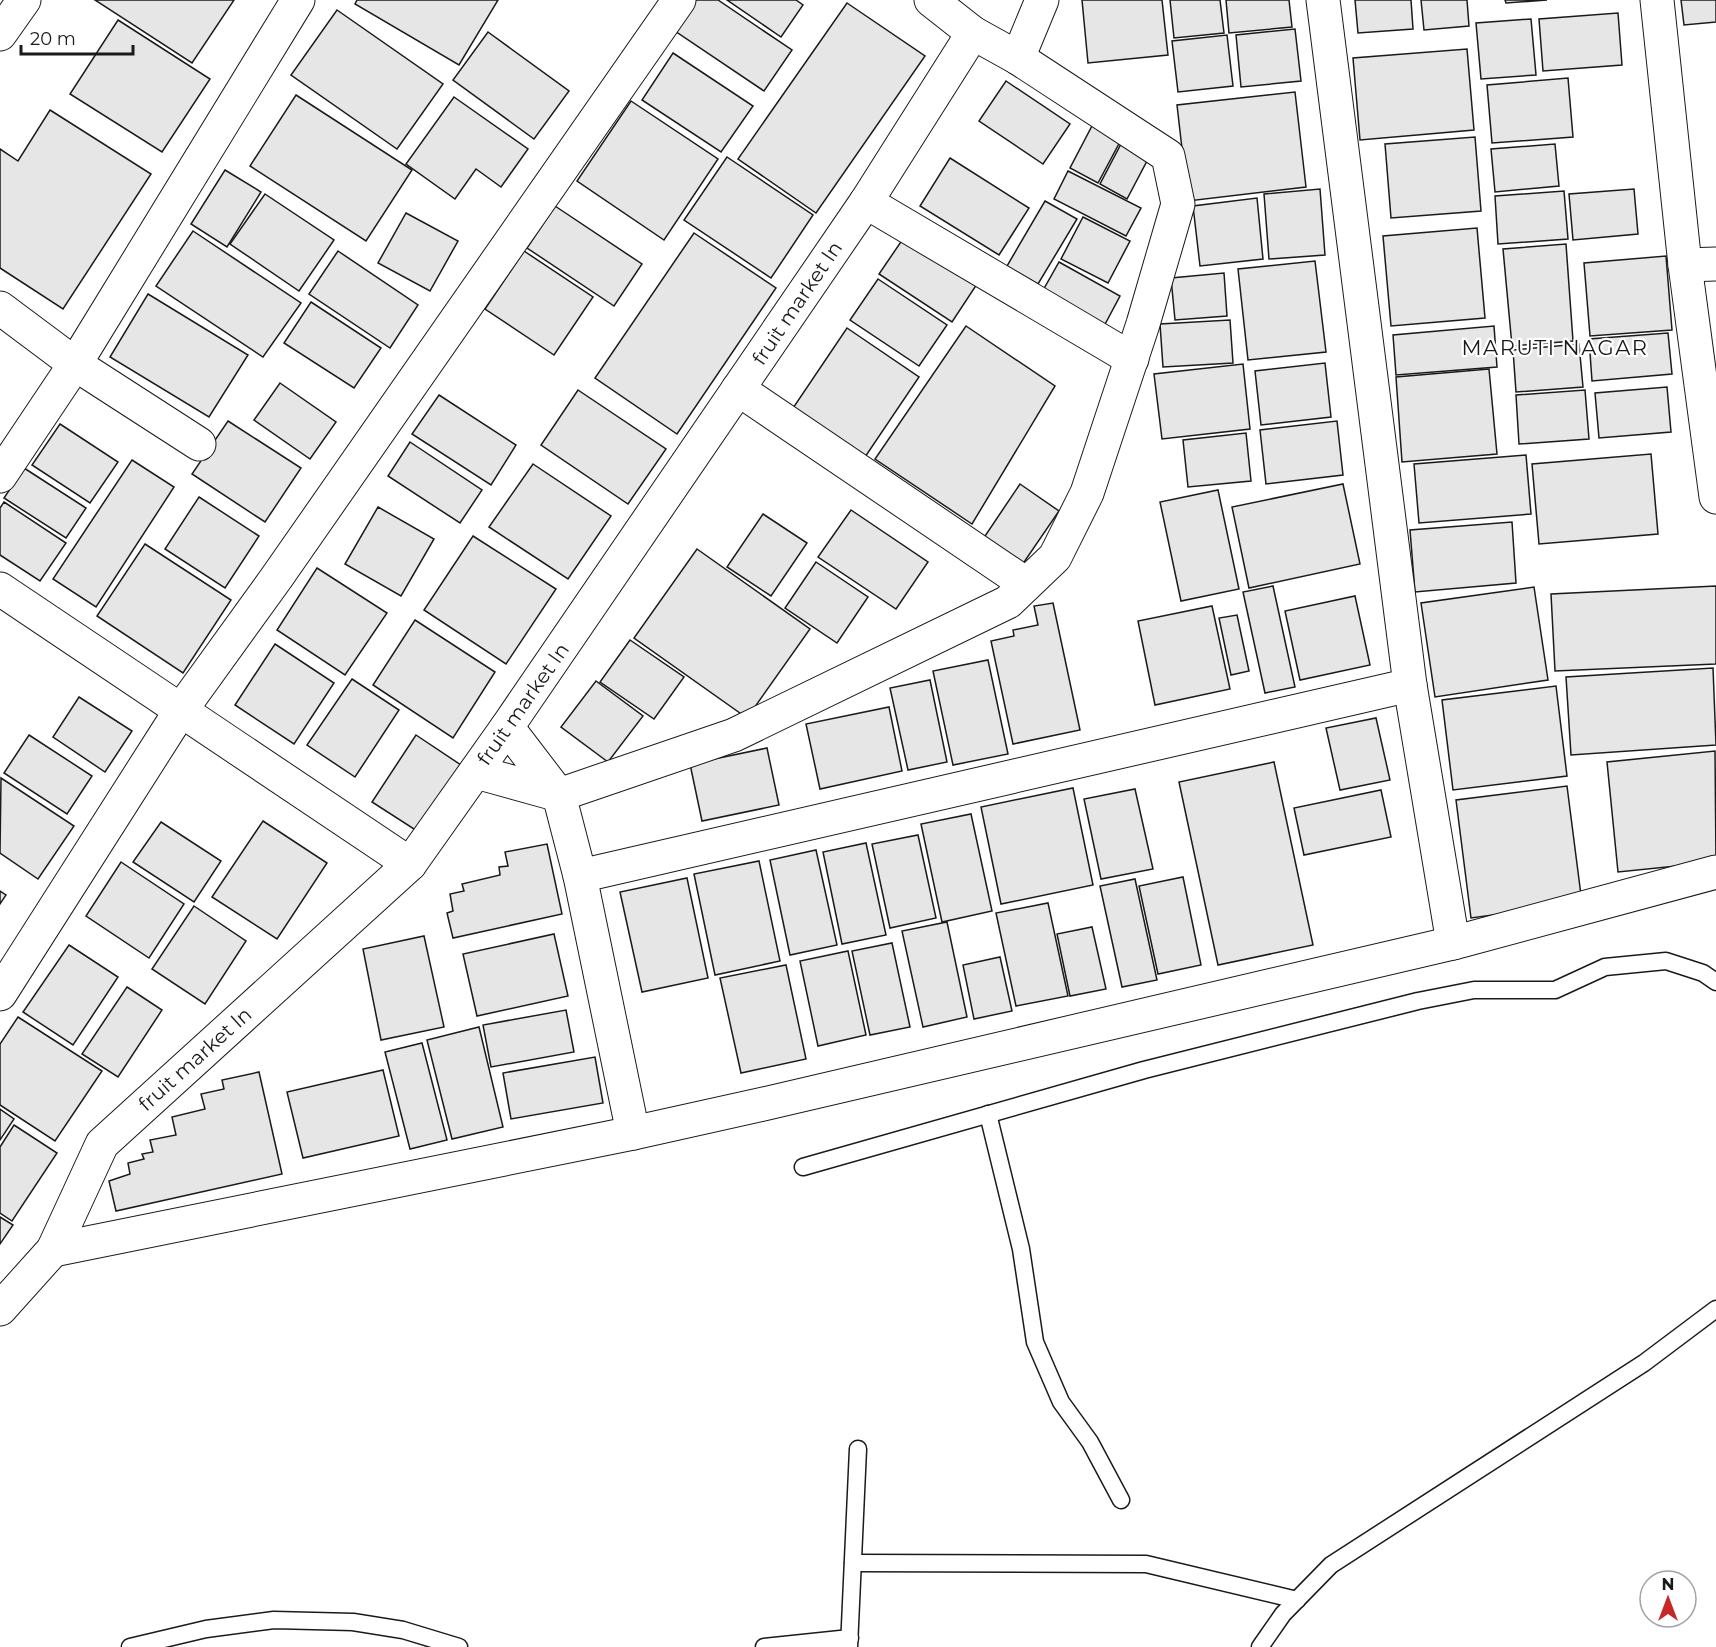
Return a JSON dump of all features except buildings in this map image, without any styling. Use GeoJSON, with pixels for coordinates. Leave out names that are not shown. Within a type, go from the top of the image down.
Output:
{"type":"FeatureCollection","features":[{"type":"Feature","properties":{"kind":"street"},"geometry":{"type":"LineString","coordinates":[[0,34],[24,0]]}},
{"type":"Feature","properties":{"kind":"street"},"geometry":{"type":"LineString","coordinates":[[0,476],[75,364],[298,0]]}},
{"type":"Feature","properties":{"kind":"street"},"geometry":{"type":"LineString","coordinates":[[0,994],[181,710],[277,577],[679,0]]}},
{"type":"Feature","properties":{"kind":"street"},"geometry":{"type":"LineString","coordinates":[[476,772],[559,795],[734,735],[1008,602],[1055,557],[1087,493],[1132,359],[1178,204],[1168,156],[1018,58],[973,33],[931,0]]}},
{"type":"Feature","properties":{"kind":"street"},"geometry":{"type":"LineString","coordinates":[[1018,58],[1042,0]]}},
{"type":"Feature","properties":{"kind":"street"},"geometry":{"type":"LineString","coordinates":[[1323,0],[1410,685],[1453,943]]}},
{"type":"Feature","properties":{"kind":"street"},"geometry":{"type":"LineString","coordinates":[[1657,0],[1700,264],[1716,497]]}},
{"type":"Feature","properties":{"kind":"street","name":"fruit market ln"},"geometry":{"type":"LineString","coordinates":[[0,1309],[54,1250],[102,1144],[410,864],[507,727],[866,202],[973,33]]}},
{"type":"Feature","properties":{"kind":"street"},"geometry":{"type":"LineString","coordinates":[[866,202],[1132,359]]}},
{"type":"Feature","properties":{"kind":"street"},"geometry":{"type":"LineString","coordinates":[[0,308],[75,364],[199,444]]}},
{"type":"Feature","properties":{"kind":"street"},"geometry":{"type":"LineString","coordinates":[[738,389],[1026,584]]}},
{"type":"Feature","properties":{"kind":"street"},"geometry":{"type":"LineString","coordinates":[[0,589],[410,864]]}},
{"type":"Feature","properties":{"kind":"street"},"geometry":{"type":"LineString","coordinates":[[580,876],[1410,685]]}},
{"type":"Feature","properties":{"kind":"street"},"geometry":{"type":"LineString","coordinates":[[507,727],[559,795],[580,876],[633,1133]]}},
{"type":"Feature","properties":{"kind":"street"},"geometry":{"type":"LineString","coordinates":[[54,1250],[633,1133],[1453,943],[1716,872]]}},
{"type":"Feature","properties":{"kind":"lane"},"geometry":{"type":"LineString","coordinates":[[803,1167],[1155,1067],[1418,1001],[1474,990],[1555,990],[1605,967],[1666,961],[1703,973],[1716,982]]}},
{"type":"Feature","properties":{"kind":"lane"},"geometry":{"type":"LineString","coordinates":[[988,1114],[1021,1250],[1035,1342],[1061,1402],[1090,1442],[1121,1500]]}},
{"type":"Feature","properties":{"kind":"lane"},"geometry":{"type":"LineString","coordinates":[[1260,1647],[1283,1614],[1331,1565],[1644,1363],[1716,1309]]}},
{"type":"Feature","properties":{"kind":"lane"},"geometry":{"type":"LineString","coordinates":[[764,1647],[849,1642],[858,1449]]}},
{"type":"Feature","properties":{"kind":"lane"},"geometry":{"type":"LineString","coordinates":[[853,1563],[1146,1564],[1297,1600]]}},
{"type":"Feature","properties":{"kind":"lane"},"geometry":{"type":"LineString","coordinates":[[130,1647],[206,1629],[274,1620],[353,1622],[403,1630],[459,1647]]}},
{"type":"Feature","properties":{"kind":"district","name":"MARUTI NAGAR"},"geometry":{"type":"Point","coordinates":[1555,347]}}]}
